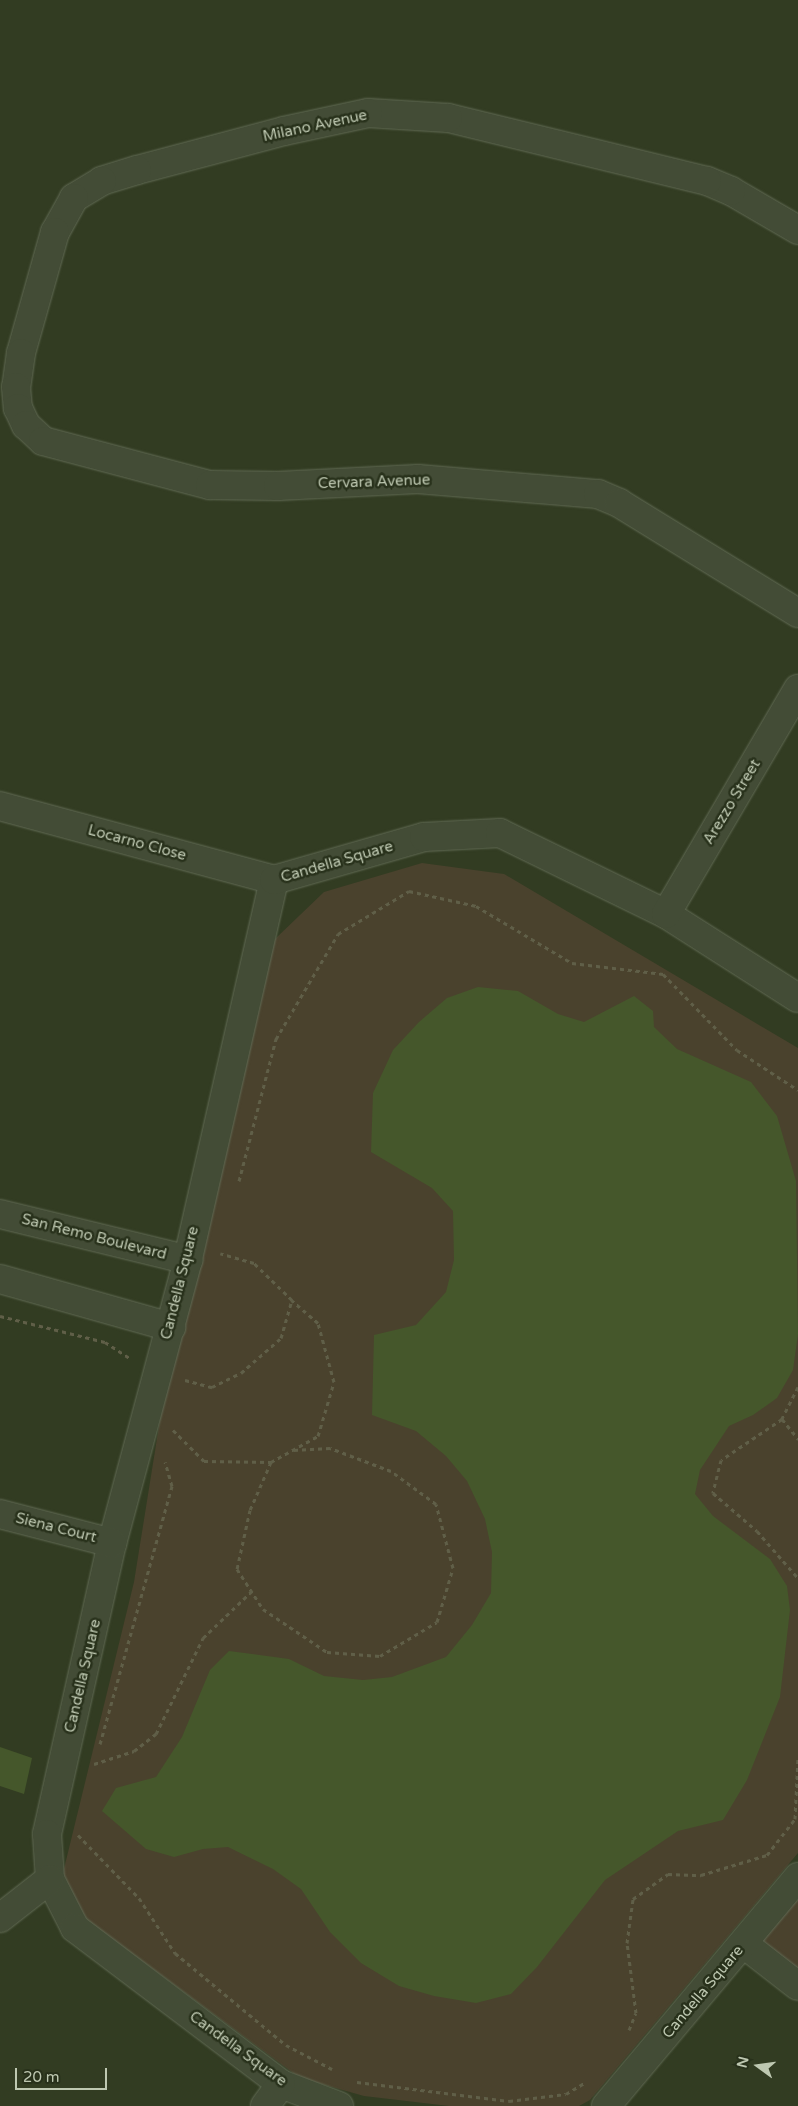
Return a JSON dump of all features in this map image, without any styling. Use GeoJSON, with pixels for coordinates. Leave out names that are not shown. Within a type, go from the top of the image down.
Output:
{"type":"FeatureCollection","features":[{"type":"Feature","properties":{"kind":"street","name":"Milano Avenue"},"geometry":{"type":"LineString","coordinates":[[9,411],[16,387],[21,353],[55,232],[74,198],[102,181],[284,131],[368,113],[448,118],[707,181],[731,191],[798,230]]}},
{"type":"Feature","properties":{"kind":"street","name":"Cervara Avenue"},"geometry":{"type":"LineString","coordinates":[[9,411],[43,441],[210,485],[278,486],[418,479],[598,494],[620,502],[798,613]]}},
{"type":"Feature","properties":{"kind":"street","name":"Arezzo Street"},"geometry":{"type":"LineString","coordinates":[[666,914],[798,690]]}},
{"type":"Feature","properties":{"kind":"street","name":"Locarno Close"},"geometry":{"type":"LineString","coordinates":[[0,806],[274,880]]}},
{"type":"Feature","properties":{"kind":"street","name":"Candella Square"},"geometry":{"type":"LineString","coordinates":[[339,2106],[281,2084],[75,1928],[50,1879],[47,1834],[112,1543],[155,1374],[199,1255],[274,880],[424,838],[500,833],[666,914],[798,998]]}},
{"type":"Feature","properties":{"kind":"street","name":"San Remo Boulevard"},"geometry":{"type":"LineString","coordinates":[[0,1214],[199,1255]]}},
{"type":"Feature","properties":{"kind":"street"},"geometry":{"type":"LineString","coordinates":[[0,1279],[171,1327]]}},
{"type":"Feature","properties":{"kind":"street","name":"Siena Court"},"geometry":{"type":"LineString","coordinates":[[0,1514],[112,1543]]}},
{"type":"Feature","properties":{"kind":"street","name":"Candella Square"},"geometry":{"type":"LineString","coordinates":[[606,2106],[744,1944],[798,1877]]}},
{"type":"Feature","properties":{"kind":"street"},"geometry":{"type":"LineString","coordinates":[[0,1918],[50,1879]]}},
{"type":"Feature","properties":{"kind":"street"},"geometry":{"type":"LineString","coordinates":[[744,1944],[798,1986]]}},
{"type":"Feature","properties":{"kind":"street"},"geometry":{"type":"LineString","coordinates":[[265,2106],[281,2084]]}},
{"type":"Feature","properties":{"kind":"path"},"geometry":{"type":"LineString","coordinates":[[238,1185],[276,1038],[338,934],[409,891],[476,906],[572,963],[663,974],[737,1050],[798,1090]]}},
{"type":"Feature","properties":{"kind":"path"},"geometry":{"type":"LineString","coordinates":[[167,1436],[169,1426],[204,1461],[271,1462],[318,1436],[334,1382],[318,1323],[254,1263],[199,1255]]}},
{"type":"Feature","properties":{"kind":"path"},"geometry":{"type":"LineString","coordinates":[[179,1388],[181,1379],[212,1387],[241,1373],[280,1338],[292,1300]]}},
{"type":"Feature","properties":{"kind":"path"},"geometry":{"type":"LineString","coordinates":[[0,1316],[105,1342],[155,1374]]}},
{"type":"Feature","properties":{"kind":"path"},"geometry":{"type":"LineString","coordinates":[[798,1387],[782,1419],[721,1460],[713,1494],[757,1531],[798,1578]]}},
{"type":"Feature","properties":{"kind":"path"},"geometry":{"type":"LineString","coordinates":[[782,1419],[798,1439]]}},
{"type":"Feature","properties":{"kind":"path"},"geometry":{"type":"LineString","coordinates":[[271,1462],[250,1510],[238,1569],[263,1609],[327,1652],[380,1656],[437,1622],[452,1568],[436,1504],[391,1471],[373,1464],[330,1448],[293,1450]]}},
{"type":"Feature","properties":{"kind":"path"},"geometry":{"type":"LineString","coordinates":[[99,1747],[172,1486],[163,1455]]}},
{"type":"Feature","properties":{"kind":"path"},"geometry":{"type":"LineString","coordinates":[[94,1764],[134,1751],[156,1734],[203,1638],[252,1591]]}},
{"type":"Feature","properties":{"kind":"path"},"geometry":{"type":"LineString","coordinates":[[92,1773],[97,1756]]}},
{"type":"Feature","properties":{"kind":"path"},"geometry":{"type":"LineString","coordinates":[[626,2037],[636,2013],[628,1943],[633,1899],[668,1874],[701,1875],[767,1855],[795,1819],[798,1758]]}},
{"type":"Feature","properties":{"kind":"path"},"geometry":{"type":"LineString","coordinates":[[80,1826],[78,1835],[139,1898],[175,1953],[286,2045],[339,2073]]}},
{"type":"Feature","properties":{"kind":"path"},"geometry":{"type":"LineString","coordinates":[[347,2077],[356,2082],[509,2101],[566,2094],[588,2080]]}},
{"type":"Feature","properties":{"kind":"shaded area"},"geometry":{"type":"Polygon","coordinates":[[[422,863],[504,874],[798,1048],[798,1853],[590,2100],[579,2106],[449,2106],[364,2096],[300,2078],[88,1921],[61,1881],[134,1582],[167,1376],[275,939],[324,892],[422,863]]]}},
{"type":"Feature","properties":{"kind":"shaded area"},"geometry":{"type":"Polygon","coordinates":[[[478,987],[518,991],[558,1014],[584,1022],[634,996],[653,1011],[654,1027],[677,1049],[751,1082],[777,1116],[796,1181],[798,1334],[793,1370],[777,1398],[753,1415],[729,1426],[700,1470],[695,1494],[713,1516],[770,1559],[787,1586],[790,1610],[780,1697],[747,1780],[723,1820],[678,1831],[605,1880],[537,1967],[511,1994],[476,2003],[434,1996],[399,1986],[361,1963],[330,1932],[301,1889],[273,1869],[228,1847],[203,1849],[174,1857],[146,1849],[102,1811],[116,1788],[156,1777],[182,1737],[210,1670],[229,1651],[289,1659],[324,1676],[363,1680],[392,1677],[446,1657],[472,1625],[491,1593],[492,1552],[485,1519],[467,1481],[446,1456],[416,1431],[372,1415],[374,1335],[416,1325],[446,1292],[454,1260],[453,1211],[432,1188],[371,1152],[373,1093],[393,1050],[419,1022],[447,998],[478,987]]]}},
{"type":"Feature","properties":{"kind":"shaded area"},"geometry":{"type":"Polygon","coordinates":[[[0,1747],[32,1758],[24,1794],[0,1786],[0,1747]]]}},
{"type":"Feature","properties":{"kind":"shaded area"},"geometry":{"type":"Polygon","coordinates":[[[798,1889],[798,1980],[754,1945],[798,1889]]]}}]}
